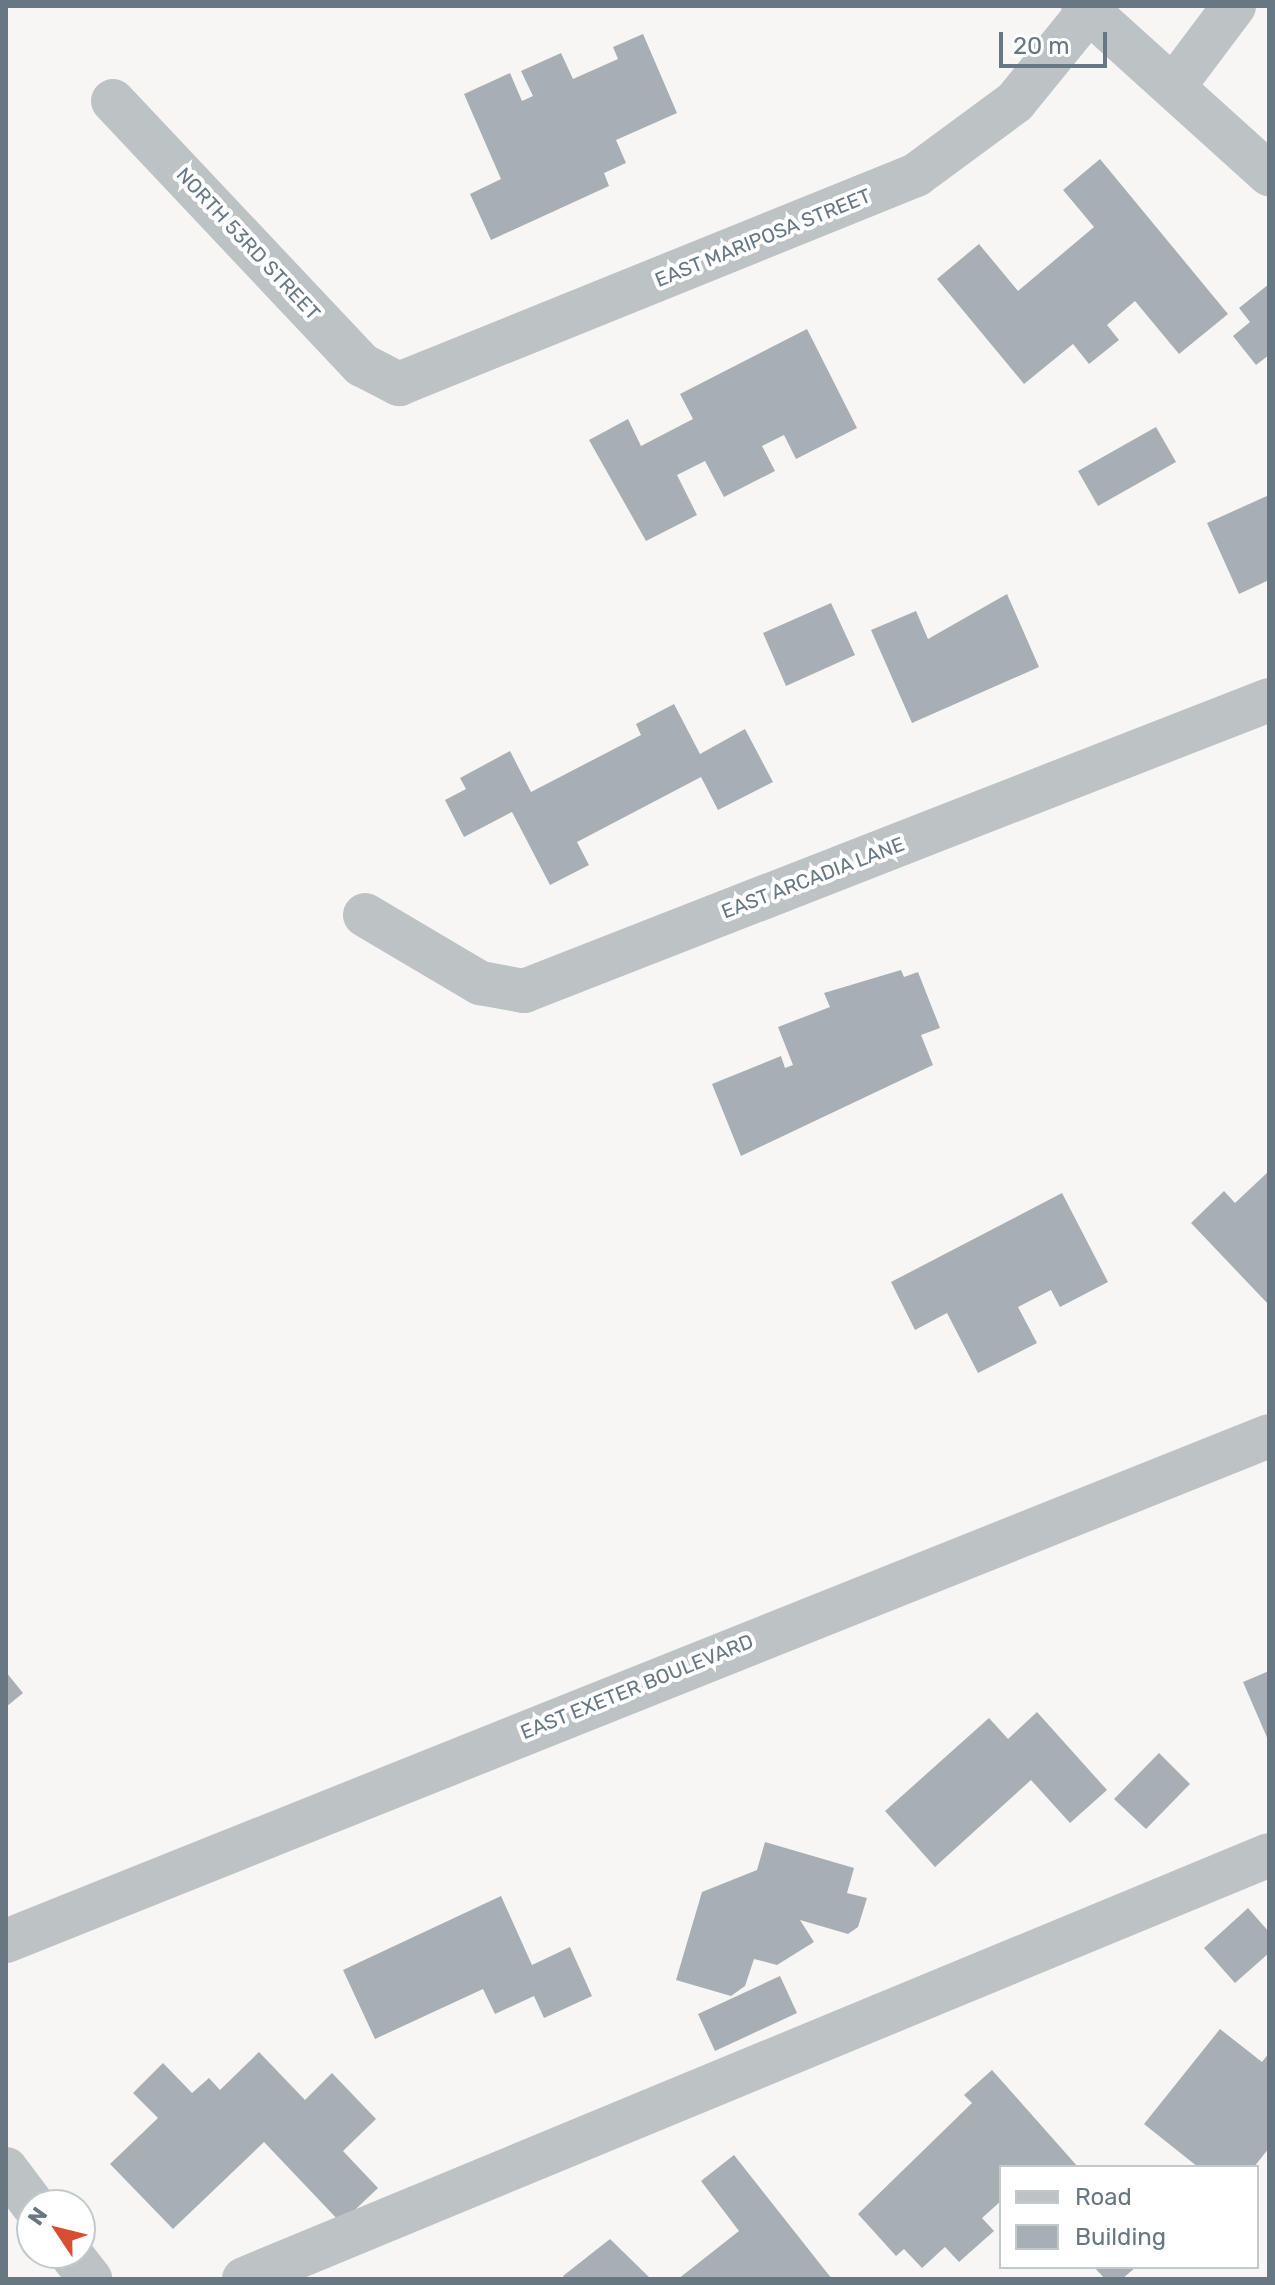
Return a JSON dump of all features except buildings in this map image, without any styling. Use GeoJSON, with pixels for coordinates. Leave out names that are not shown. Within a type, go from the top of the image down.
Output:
{"type":"FeatureCollection","features":[{"type":"Feature","properties":{"kind":"street"},"geometry":{"type":"LineString","coordinates":[[1174,86],[1234,6]]}},
{"type":"Feature","properties":{"kind":"street"},"geometry":{"type":"LineString","coordinates":[[1086,9],[1269,174]]}},
{"type":"Feature","properties":{"kind":"street","name":"EAST MARIPOSA STREET"},"geometry":{"type":"LineString","coordinates":[[385,383],[413,380],[916,175],[1015,102],[1086,9]]}},
{"type":"Feature","properties":{"kind":"street","name":"NORTH 53RD STREET"},"geometry":{"type":"LineString","coordinates":[[113,101],[385,383]]}},
{"type":"Feature","properties":{"kind":"street","name":"EAST ARCADIA LANE"},"geometry":{"type":"LineString","coordinates":[[365,915],[480,983],[524,991],[1269,700]]}},
{"type":"Feature","properties":{"kind":"street","name":"EAST EXETER BOULEVARD"},"geometry":{"type":"LineString","coordinates":[[6,1941],[1269,1436]]}},
{"type":"Feature","properties":{"kind":"street"},"geometry":{"type":"LineString","coordinates":[[244,2279],[1269,1855]]}},
{"type":"Feature","properties":{"kind":"street"},"geometry":{"type":"LineString","coordinates":[[6,2169],[21,2189]]}}]}
